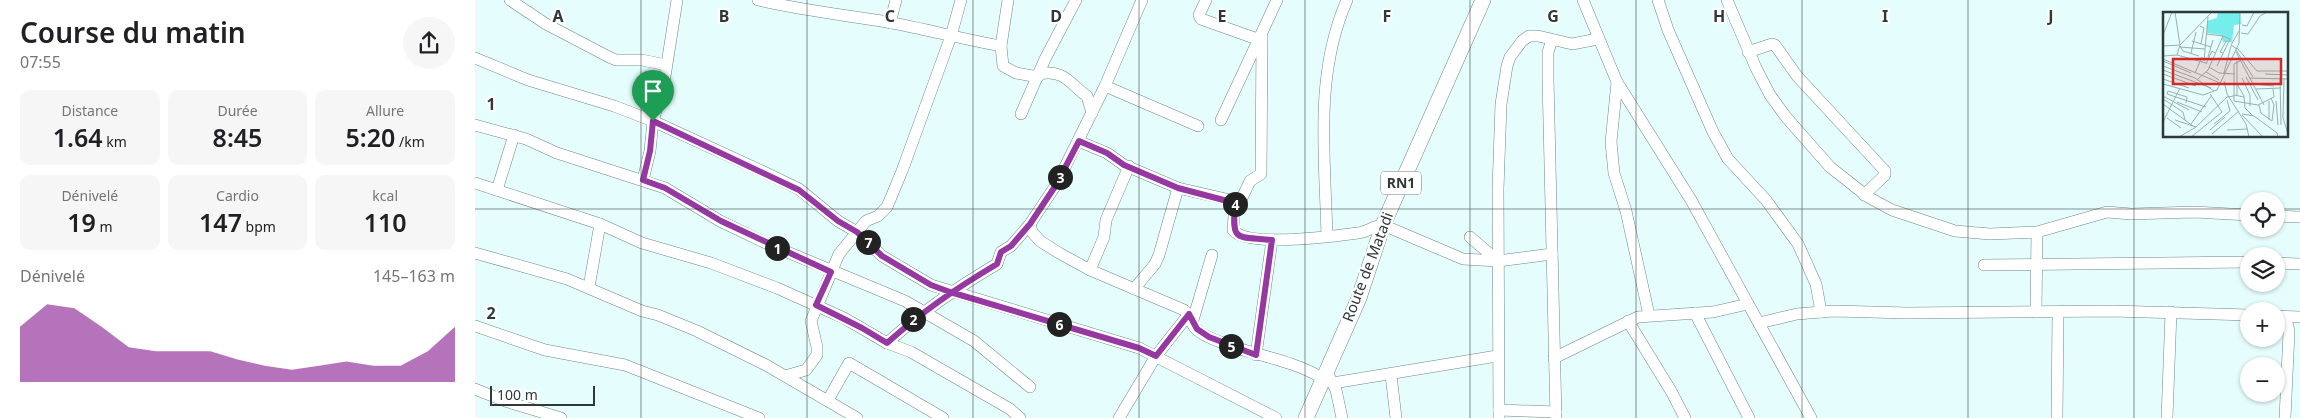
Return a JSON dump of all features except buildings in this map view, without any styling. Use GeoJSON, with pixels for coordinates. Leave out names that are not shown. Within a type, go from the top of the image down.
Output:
{"type":"FeatureCollection","features":[{"type":"Feature","properties":{"kind":"highway","name":"Route de Matadi"},"geometry":{"type":"LineString","coordinates":[[1327,377],[1359,298],[1383,225],[1483,0]]}},
{"type":"Feature","properties":{"kind":"highway","name":"RN1"},"geometry":{"type":"LineString","coordinates":[[1306,418],[1327,377]]}},
{"type":"Feature","properties":{"kind":"street"},"geometry":{"type":"LineString","coordinates":[[510,0],[546,24],[615,60],[642,60],[666,65]]}},
{"type":"Feature","properties":{"kind":"street"},"geometry":{"type":"LineString","coordinates":[[643,180],[650,151],[653,121],[664,83],[677,0]]}},
{"type":"Feature","properties":{"kind":"street"},"geometry":{"type":"LineString","coordinates":[[758,0],[782,6],[808,8],[890,23],[1001,46]]}},
{"type":"Feature","properties":{"kind":"street"},"geometry":{"type":"LineString","coordinates":[[890,23],[896,0]]}},
{"type":"Feature","properties":{"kind":"street"},"geometry":{"type":"LineString","coordinates":[[785,376],[806,370],[817,355],[811,321],[816,305],[839,254],[866,221],[878,216],[887,207],[951,36],[961,0]]}},
{"type":"Feature","properties":{"kind":"street"},"geometry":{"type":"LineString","coordinates":[[1008,0],[1001,46],[1002,62],[1006,69],[1039,75],[1056,74],[1071,80],[1077,90],[1087,96],[1092,113]]}},
{"type":"Feature","properties":{"kind":"street"},"geometry":{"type":"LineString","coordinates":[[1021,114],[1076,0]]}},
{"type":"Feature","properties":{"kind":"street"},"geometry":{"type":"LineString","coordinates":[[887,343],[912,320],[950,292],[997,264],[1001,252],[1011,246],[1030,224],[1056,185],[1079,141],[1142,0]]}},
{"type":"Feature","properties":{"kind":"street"},"geometry":{"type":"LineString","coordinates":[[1206,0],[1199,15],[1201,19],[1261,38]]}},
{"type":"Feature","properties":{"kind":"street"},"geometry":{"type":"LineString","coordinates":[[1221,120],[1261,38],[1276,0]]}},
{"type":"Feature","properties":{"kind":"street"},"geometry":{"type":"LineString","coordinates":[[1327,236],[1323,105],[1325,80],[1340,18],[1347,0]]}},
{"type":"Feature","properties":{"kind":"street"},"geometry":{"type":"LineString","coordinates":[[1583,0],[1617,82],[1691,200],[1811,418]]}},
{"type":"Feature","properties":{"kind":"street"},"geometry":{"type":"LineString","coordinates":[[1658,0],[1668,30],[1713,132],[1728,159],[1766,200],[1798,244],[1816,284],[1821,312]]}},
{"type":"Feature","properties":{"kind":"street"},"geometry":{"type":"LineString","coordinates":[[1727,0],[1770,95],[1786,117],[1830,168],[1864,195],[1892,210],[1955,231],[1990,234],[2037,232],[2107,212],[2131,214],[2194,212],[2240,215]]}},
{"type":"Feature","properties":{"kind":"street"},"geometry":{"type":"LineString","coordinates":[[1552,40],[1547,63],[1556,416],[1499,414],[1497,356],[1500,124],[1507,66],[1516,48],[1526,37],[1538,36],[1572,44],[1598,39]]}},
{"type":"Feature","properties":{"kind":"street"},"geometry":{"type":"LineString","coordinates":[[1079,141],[1107,153],[1120,163],[1178,188],[1235,203],[1241,200],[1250,182],[1261,174],[1261,38]]}},
{"type":"Feature","properties":{"kind":"street"},"geometry":{"type":"LineString","coordinates":[[1749,52],[1772,44],[1775,45],[1797,76],[1886,172],[1864,195]]}},
{"type":"Feature","properties":{"kind":"street"},"geometry":{"type":"LineString","coordinates":[[475,58],[528,80],[615,106],[653,121],[799,190],[838,221],[857,232],[882,256],[931,285],[1139,348],[1276,418]]}},
{"type":"Feature","properties":{"kind":"street"},"geometry":{"type":"LineString","coordinates":[[1617,82],[1611,142],[1612,157],[1649,315]]}},
{"type":"Feature","properties":{"kind":"street"},"geometry":{"type":"LineString","coordinates":[[1105,86],[1198,126]]}},
{"type":"Feature","properties":{"kind":"street"},"geometry":{"type":"LineString","coordinates":[[475,125],[514,135],[557,153],[665,188],[721,221],[831,272],[905,301],[975,341],[1030,387]]}},
{"type":"Feature","properties":{"kind":"street"},"geometry":{"type":"LineString","coordinates":[[497,190],[514,135]]}},
{"type":"Feature","properties":{"kind":"street"},"geometry":{"type":"LineString","coordinates":[[1090,270],[1104,237],[1106,220],[1129,166]]}},
{"type":"Feature","properties":{"kind":"street"},"geometry":{"type":"LineString","coordinates":[[475,183],[599,224],[642,243],[749,277],[816,305],[887,343],[911,352],[1010,409],[1020,418]]}},
{"type":"Feature","properties":{"kind":"street"},"geometry":{"type":"LineString","coordinates":[[1134,289],[1155,264],[1159,255],[1178,188]]}},
{"type":"Feature","properties":{"kind":"street"},"geometry":{"type":"LineString","coordinates":[[1235,203],[1233,228],[1235,233],[1241,236],[1272,240],[1327,236],[1358,233],[1372,226],[1383,225],[1455,257],[1498,261],[1551,254]]}},
{"type":"Feature","properties":{"kind":"street"},"geometry":{"type":"LineString","coordinates":[[2285,216],[2300,217]]}},
{"type":"Feature","properties":{"kind":"street"},"geometry":{"type":"LineString","coordinates":[[589,287],[599,224]]}},
{"type":"Feature","properties":{"kind":"street"},"geometry":{"type":"LineString","coordinates":[[1030,224],[1032,232],[1040,242],[1090,270],[1184,310],[1191,317],[1197,329],[1209,337],[1256,355],[1304,368],[1327,377],[1391,375],[1497,356]]}},
{"type":"Feature","properties":{"kind":"street"},"geometry":{"type":"LineString","coordinates":[[2036,312],[2037,232]]}},
{"type":"Feature","properties":{"kind":"street"},"geometry":{"type":"LineString","coordinates":[[1470,237],[1498,261]]}},
{"type":"Feature","properties":{"kind":"street"},"geometry":{"type":"LineString","coordinates":[[1256,355],[1272,240]]}},
{"type":"Feature","properties":{"kind":"street"},"geometry":{"type":"LineString","coordinates":[[475,253],[589,287],[621,303],[658,315],[723,342],[857,418]]}},
{"type":"Feature","properties":{"kind":"street"},"geometry":{"type":"LineString","coordinates":[[1119,418],[1156,356],[1191,317],[1212,255]]}},
{"type":"Feature","properties":{"kind":"street"},"geometry":{"type":"LineString","coordinates":[[1984,265],[2240,262]]}},
{"type":"Feature","properties":{"kind":"street"},"geometry":{"type":"LineString","coordinates":[[2285,263],[2300,264]]}},
{"type":"Feature","properties":{"kind":"street"},"geometry":{"type":"LineString","coordinates":[[1554,358],[1627,321],[1649,315],[1713,312],[1748,304]]}},
{"type":"Feature","properties":{"kind":"street"},"geometry":{"type":"LineString","coordinates":[[1759,323],[1797,314],[1821,312],[2171,312],[2240,315]]}},
{"type":"Feature","properties":{"kind":"street"},"geometry":{"type":"LineString","coordinates":[[2057,418],[2058,312]]}},
{"type":"Feature","properties":{"kind":"street"},"geometry":{"type":"LineString","coordinates":[[2167,418],[2171,312]]}},
{"type":"Feature","properties":{"kind":"street"},"geometry":{"type":"LineString","coordinates":[[1695,313],[1749,418]]}},
{"type":"Feature","properties":{"kind":"street"},"geometry":{"type":"LineString","coordinates":[[2285,316],[2300,317]]}},
{"type":"Feature","properties":{"kind":"street"},"geometry":{"type":"LineString","coordinates":[[1627,321],[1671,390],[1685,418]]}},
{"type":"Feature","properties":{"kind":"street"},"geometry":{"type":"LineString","coordinates":[[2285,323],[2288,326],[2289,332],[2285,418]]}},
{"type":"Feature","properties":{"kind":"street"},"geometry":{"type":"LineString","coordinates":[[475,326],[545,350],[625,365],[759,418]]}},
{"type":"Feature","properties":{"kind":"street"},"geometry":{"type":"LineString","coordinates":[[828,400],[849,364],[943,418]]}},
{"type":"Feature","properties":{"kind":"street"},"geometry":{"type":"LineString","coordinates":[[1391,375],[1396,418]]}},
{"type":"Feature","properties":{"kind":"street"},"geometry":{"type":"LineString","coordinates":[[1327,377],[1342,418]]}},
{"type":"Feature","properties":{"kind":"street"},"geometry":{"type":"LineString","coordinates":[[475,389],[505,401],[561,418]]}},
{"type":"Feature","properties":{"kind":"route"},"geometry":{"type":"LineString","coordinates":[[653,121],[654,128],[643,180],[665,188],[721,221],[831,272],[816,305],[844,318],[887,343],[912,320],[950,292],[997,264],[1001,252],[1011,246],[1030,224],[1056,185],[1079,141],[1107,153],[1124,165],[1178,188],[1226,199],[1235,203],[1233,228],[1235,233],[1241,236],[1272,240],[1256,355],[1209,337],[1197,329],[1189,314],[1156,356],[1139,348],[950,292],[931,285],[882,256],[857,232],[838,221],[799,190],[653,121]]}}]}
